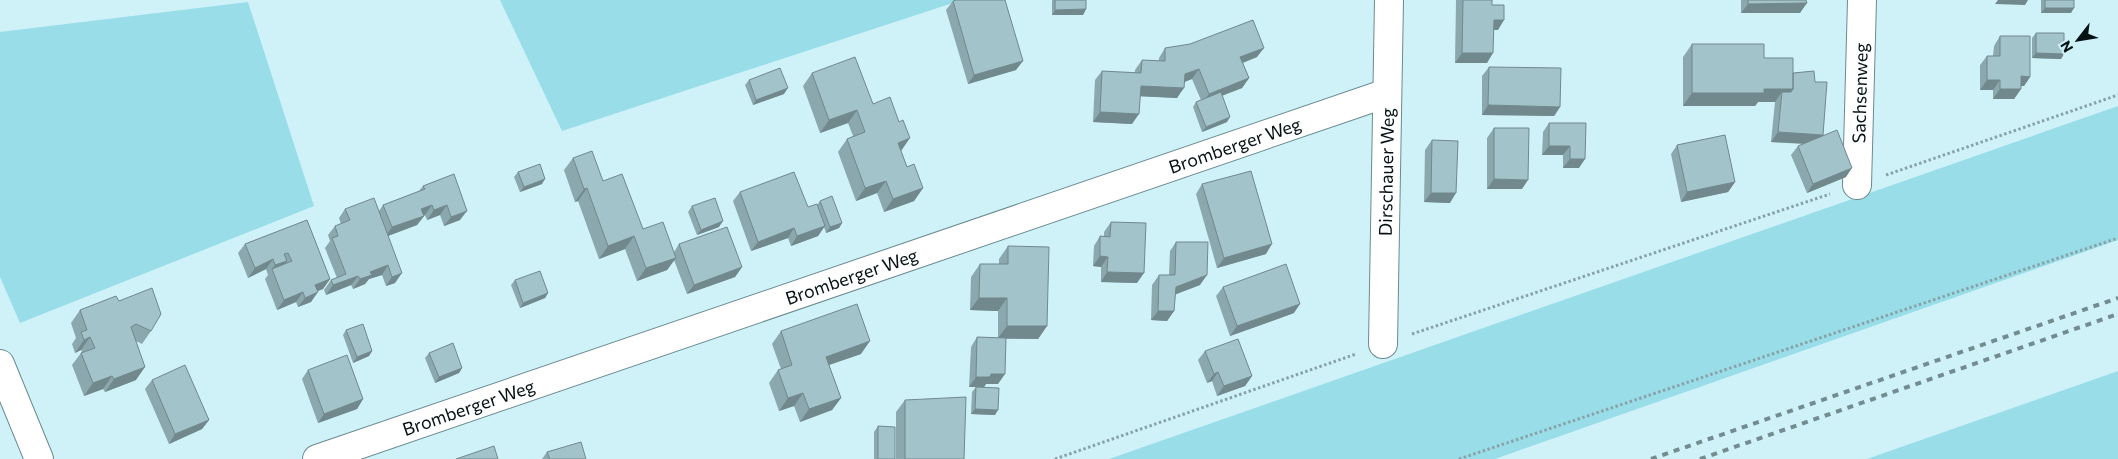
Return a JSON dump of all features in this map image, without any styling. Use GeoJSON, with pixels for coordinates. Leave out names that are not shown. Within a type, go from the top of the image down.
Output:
{"type":"FeatureCollection","features":[{"type":"Feature","properties":{"kind":"street","name":"Dirschauer Weg"},"geometry":{"type":"LineString","coordinates":[[1383,344],[1389,0]]}},
{"type":"Feature","properties":{"kind":"street","name":"Sachsenweg"},"geometry":{"type":"LineString","coordinates":[[1856,185],[1862,0]]}},
{"type":"Feature","properties":{"kind":"street","name":"Bromberger Weg"},"geometry":{"type":"LineString","coordinates":[[317,459],[1387,93]]}},
{"type":"Feature","properties":{"kind":"street"},"geometry":{"type":"LineString","coordinates":[[0,364],[39,459]]}},
{"type":"Feature","properties":{"kind":"path"},"geometry":{"type":"LineString","coordinates":[[1055,459],[1383,344],[2118,95]]}},
{"type":"Feature","properties":{"kind":"path"},"geometry":{"type":"LineString","coordinates":[[1459,459],[2118,238]]}},
{"type":"Feature","properties":{"kind":"shaded area"},"geometry":{"type":"Polygon","coordinates":[[[500,0],[962,0],[562,131],[500,0]]]}},
{"type":"Feature","properties":{"kind":"shaded area"},"geometry":{"type":"Polygon","coordinates":[[[248,2],[314,206],[20,323],[0,277],[0,32],[248,2]]]}},
{"type":"Feature","properties":{"kind":"shaded area"},"geometry":{"type":"Polygon","coordinates":[[[2118,106],[2118,240],[1495,459],[1109,459],[2118,106]]]}},
{"type":"Feature","properties":{"kind":"shaded area"},"geometry":{"type":"Polygon","coordinates":[[[2118,371],[2118,459],[1867,459],[2118,371]]]}},
{"type":"Feature","properties":{"kind":"building"},"geometry":{"type":"Polygon","coordinates":[[[1005,0],[1023,61],[974,75],[953,1],[1005,0]]]}},
{"type":"Feature","properties":{"kind":"building"},"geometry":{"type":"Polygon","coordinates":[[[1055,0],[1086,0],[1086,9],[1055,10],[1055,0]]]}},
{"type":"Feature","properties":{"kind":"building"},"geometry":{"type":"Polygon","coordinates":[[[1463,0],[1492,0],[1492,5],[1504,5],[1504,20],[1494,20],[1493,53],[1462,53],[1463,0]]]}},
{"type":"Feature","properties":{"kind":"building"},"geometry":{"type":"Polygon","coordinates":[[[1748,0],[1806,0],[1807,3],[1748,4],[1748,0]]]}},
{"type":"Feature","properties":{"kind":"building"},"geometry":{"type":"Polygon","coordinates":[[[2045,0],[2074,0],[2074,8],[2045,8],[2045,0]]]}},
{"type":"Feature","properties":{"kind":"building"},"geometry":{"type":"Polygon","coordinates":[[[1253,20],[1264,48],[1240,57],[1249,78],[1209,94],[1199,69],[1185,74],[1184,88],[1141,86],[1139,114],[1100,112],[1102,71],[1141,73],[1142,60],[1165,61],[1165,48],[1190,44],[1253,20]]]}},
{"type":"Feature","properties":{"kind":"building"},"geometry":{"type":"Polygon","coordinates":[[[2036,33],[2064,33],[2064,54],[2036,53],[2036,33]]]}},
{"type":"Feature","properties":{"kind":"building"},"geometry":{"type":"Polygon","coordinates":[[[2000,36],[2030,36],[2030,77],[2021,76],[2021,89],[2000,89],[2000,80],[1987,80],[1987,56],[2000,56],[2000,36]]]}},
{"type":"Feature","properties":{"kind":"building"},"geometry":{"type":"Polygon","coordinates":[[[1692,44],[1764,44],[1764,58],[1793,58],[1793,89],[1764,89],[1764,93],[1692,93],[1692,44]]]}},
{"type":"Feature","properties":{"kind":"building"},"geometry":{"type":"Polygon","coordinates":[[[855,57],[873,104],[890,97],[899,122],[903,120],[910,138],[898,143],[907,167],[914,164],[923,188],[893,199],[886,181],[865,188],[847,139],[865,132],[857,110],[829,120],[812,73],[855,57]]]}},
{"type":"Feature","properties":{"kind":"building"},"geometry":{"type":"Polygon","coordinates":[[[1489,67],[1561,68],[1560,107],[1488,105],[1489,67]]]}},
{"type":"Feature","properties":{"kind":"building"},"geometry":{"type":"Polygon","coordinates":[[[780,68],[788,88],[756,100],[749,80],[780,68]]]}},
{"type":"Feature","properties":{"kind":"building"},"geometry":{"type":"Polygon","coordinates":[[[1814,71],[1815,82],[1827,82],[1823,135],[1778,132],[1782,92],[1791,92],[1793,89],[1793,73],[1814,71]]]}},
{"type":"Feature","properties":{"kind":"building"},"geometry":{"type":"Polygon","coordinates":[[[1221,92],[1230,117],[1206,127],[1196,102],[1221,92]]]}},
{"type":"Feature","properties":{"kind":"building"},"geometry":{"type":"Polygon","coordinates":[[[1549,123],[1586,123],[1585,159],[1570,159],[1570,146],[1549,146],[1549,123]]]}},
{"type":"Feature","properties":{"kind":"building"},"geometry":{"type":"Polygon","coordinates":[[[1494,128],[1529,128],[1528,180],[1494,179],[1494,128]]]}},
{"type":"Feature","properties":{"kind":"building"},"geometry":{"type":"Polygon","coordinates":[[[1837,130],[1852,168],[1813,184],[1798,146],[1837,130]]]}},
{"type":"Feature","properties":{"kind":"building"},"geometry":{"type":"Polygon","coordinates":[[[1725,135],[1735,182],[1687,192],[1677,145],[1725,135]]]}},
{"type":"Feature","properties":{"kind":"building"},"geometry":{"type":"Polygon","coordinates":[[[1432,140],[1458,141],[1456,193],[1431,193],[1432,140]]]}},
{"type":"Feature","properties":{"kind":"building"},"geometry":{"type":"Polygon","coordinates":[[[592,151],[603,181],[622,174],[643,229],[663,222],[676,258],[646,268],[634,236],[608,246],[587,188],[584,189],[573,158],[592,151]]]}},
{"type":"Feature","properties":{"kind":"building"},"geometry":{"type":"Polygon","coordinates":[[[540,164],[545,179],[524,187],[518,172],[540,164]]]}},
{"type":"Feature","properties":{"kind":"building"},"geometry":{"type":"Polygon","coordinates":[[[1251,171],[1272,244],[1224,258],[1202,184],[1251,171]]]}},
{"type":"Feature","properties":{"kind":"building"},"geometry":{"type":"Polygon","coordinates":[[[794,172],[808,207],[817,204],[825,226],[797,236],[794,228],[758,242],[740,192],[794,172]]]}},
{"type":"Feature","properties":{"kind":"building"},"geometry":{"type":"Polygon","coordinates":[[[454,174],[467,211],[451,217],[447,205],[434,210],[432,205],[421,209],[424,216],[392,227],[383,205],[425,189],[423,186],[454,174]]]}},
{"type":"Feature","properties":{"kind":"building"},"geometry":{"type":"Polygon","coordinates":[[[832,196],[842,223],[830,227],[820,201],[832,196]]]}},
{"type":"Feature","properties":{"kind":"building"},"geometry":{"type":"Polygon","coordinates":[[[374,198],[402,273],[392,277],[388,265],[370,272],[372,275],[360,279],[358,276],[333,285],[331,280],[346,274],[332,238],[338,236],[335,226],[350,220],[345,209],[374,198]]]}},
{"type":"Feature","properties":{"kind":"building"},"geometry":{"type":"Polygon","coordinates":[[[715,198],[723,221],[701,230],[692,206],[715,198]]]}},
{"type":"Feature","properties":{"kind":"building"},"geometry":{"type":"Polygon","coordinates":[[[307,220],[330,279],[315,285],[318,292],[305,298],[303,292],[284,300],[272,269],[292,261],[288,253],[284,254],[287,261],[275,265],[273,259],[255,268],[245,244],[307,220]]]}},
{"type":"Feature","properties":{"kind":"building"},"geometry":{"type":"Polygon","coordinates":[[[1111,222],[1146,223],[1144,273],[1107,272],[1108,257],[1100,256],[1100,236],[1110,237],[1111,222]]]}},
{"type":"Feature","properties":{"kind":"building"},"geometry":{"type":"Polygon","coordinates":[[[727,227],[742,267],[694,285],[679,244],[727,227]]]}},
{"type":"Feature","properties":{"kind":"building"},"geometry":{"type":"Polygon","coordinates":[[[1176,242],[1208,242],[1207,275],[1176,287],[1174,311],[1158,311],[1159,275],[1175,275],[1176,242]]]}},
{"type":"Feature","properties":{"kind":"building"},"geometry":{"type":"Polygon","coordinates":[[[1008,246],[1049,247],[1047,326],[1007,326],[1007,298],[979,298],[980,264],[1008,264],[1008,246]]]}},
{"type":"Feature","properties":{"kind":"building"},"geometry":{"type":"Polygon","coordinates":[[[1286,264],[1300,304],[1237,326],[1223,287],[1286,264]]]}},
{"type":"Feature","properties":{"kind":"building"},"geometry":{"type":"Polygon","coordinates":[[[540,271],[548,293],[523,303],[515,280],[540,271]]]}},
{"type":"Feature","properties":{"kind":"building"},"geometry":{"type":"Polygon","coordinates":[[[152,288],[161,314],[151,331],[136,324],[131,327],[145,367],[114,379],[112,376],[93,383],[81,353],[95,348],[90,337],[84,340],[81,332],[87,330],[80,310],[116,296],[119,301],[152,288]]]}},
{"type":"Feature","properties":{"kind":"building"},"geometry":{"type":"Polygon","coordinates":[[[857,304],[870,341],[826,357],[841,398],[809,409],[803,393],[788,398],[778,370],[792,365],[781,331],[857,304]]]}},
{"type":"Feature","properties":{"kind":"building"},"geometry":{"type":"Polygon","coordinates":[[[363,324],[372,351],[357,357],[346,330],[363,324]]]}},
{"type":"Feature","properties":{"kind":"building"},"geometry":{"type":"Polygon","coordinates":[[[977,337],[1006,338],[1005,374],[976,377],[977,337]]]}},
{"type":"Feature","properties":{"kind":"building"},"geometry":{"type":"Polygon","coordinates":[[[1238,339],[1252,376],[1224,386],[1218,372],[1214,374],[1205,351],[1238,339]]]}},
{"type":"Feature","properties":{"kind":"building"},"geometry":{"type":"Polygon","coordinates":[[[453,343],[462,368],[439,377],[429,353],[453,343]]]}},
{"type":"Feature","properties":{"kind":"building"},"geometry":{"type":"Polygon","coordinates":[[[347,355],[363,399],[324,414],[308,370],[347,355]]]}},
{"type":"Feature","properties":{"kind":"building"},"geometry":{"type":"Polygon","coordinates":[[[185,365],[209,420],[175,434],[152,380],[185,365]]]}},
{"type":"Feature","properties":{"kind":"building"},"geometry":{"type":"Polygon","coordinates":[[[976,387],[999,388],[998,410],[975,409],[976,387]]]}},
{"type":"Feature","properties":{"kind":"building"},"geometry":{"type":"Polygon","coordinates":[[[966,397],[964,459],[905,459],[905,400],[966,397]]]}},
{"type":"Feature","properties":{"kind":"building"},"geometry":{"type":"Polygon","coordinates":[[[878,426],[895,427],[895,459],[878,459],[878,426]]]}},
{"type":"Feature","properties":{"kind":"building"},"geometry":{"type":"Polygon","coordinates":[[[581,442],[586,459],[550,459],[547,452],[581,442]]]}},
{"type":"Feature","properties":{"kind":"building"},"geometry":{"type":"Polygon","coordinates":[[[494,446],[498,459],[456,459],[494,446]]]}},
{"type":"Feature","properties":{"kind":"railway"},"geometry":{"type":"LineString","coordinates":[[1651,459],[2118,298]]}},
{"type":"Feature","properties":{"kind":"railway"},"geometry":{"type":"LineString","coordinates":[[1700,459],[2118,314]]}}]}
